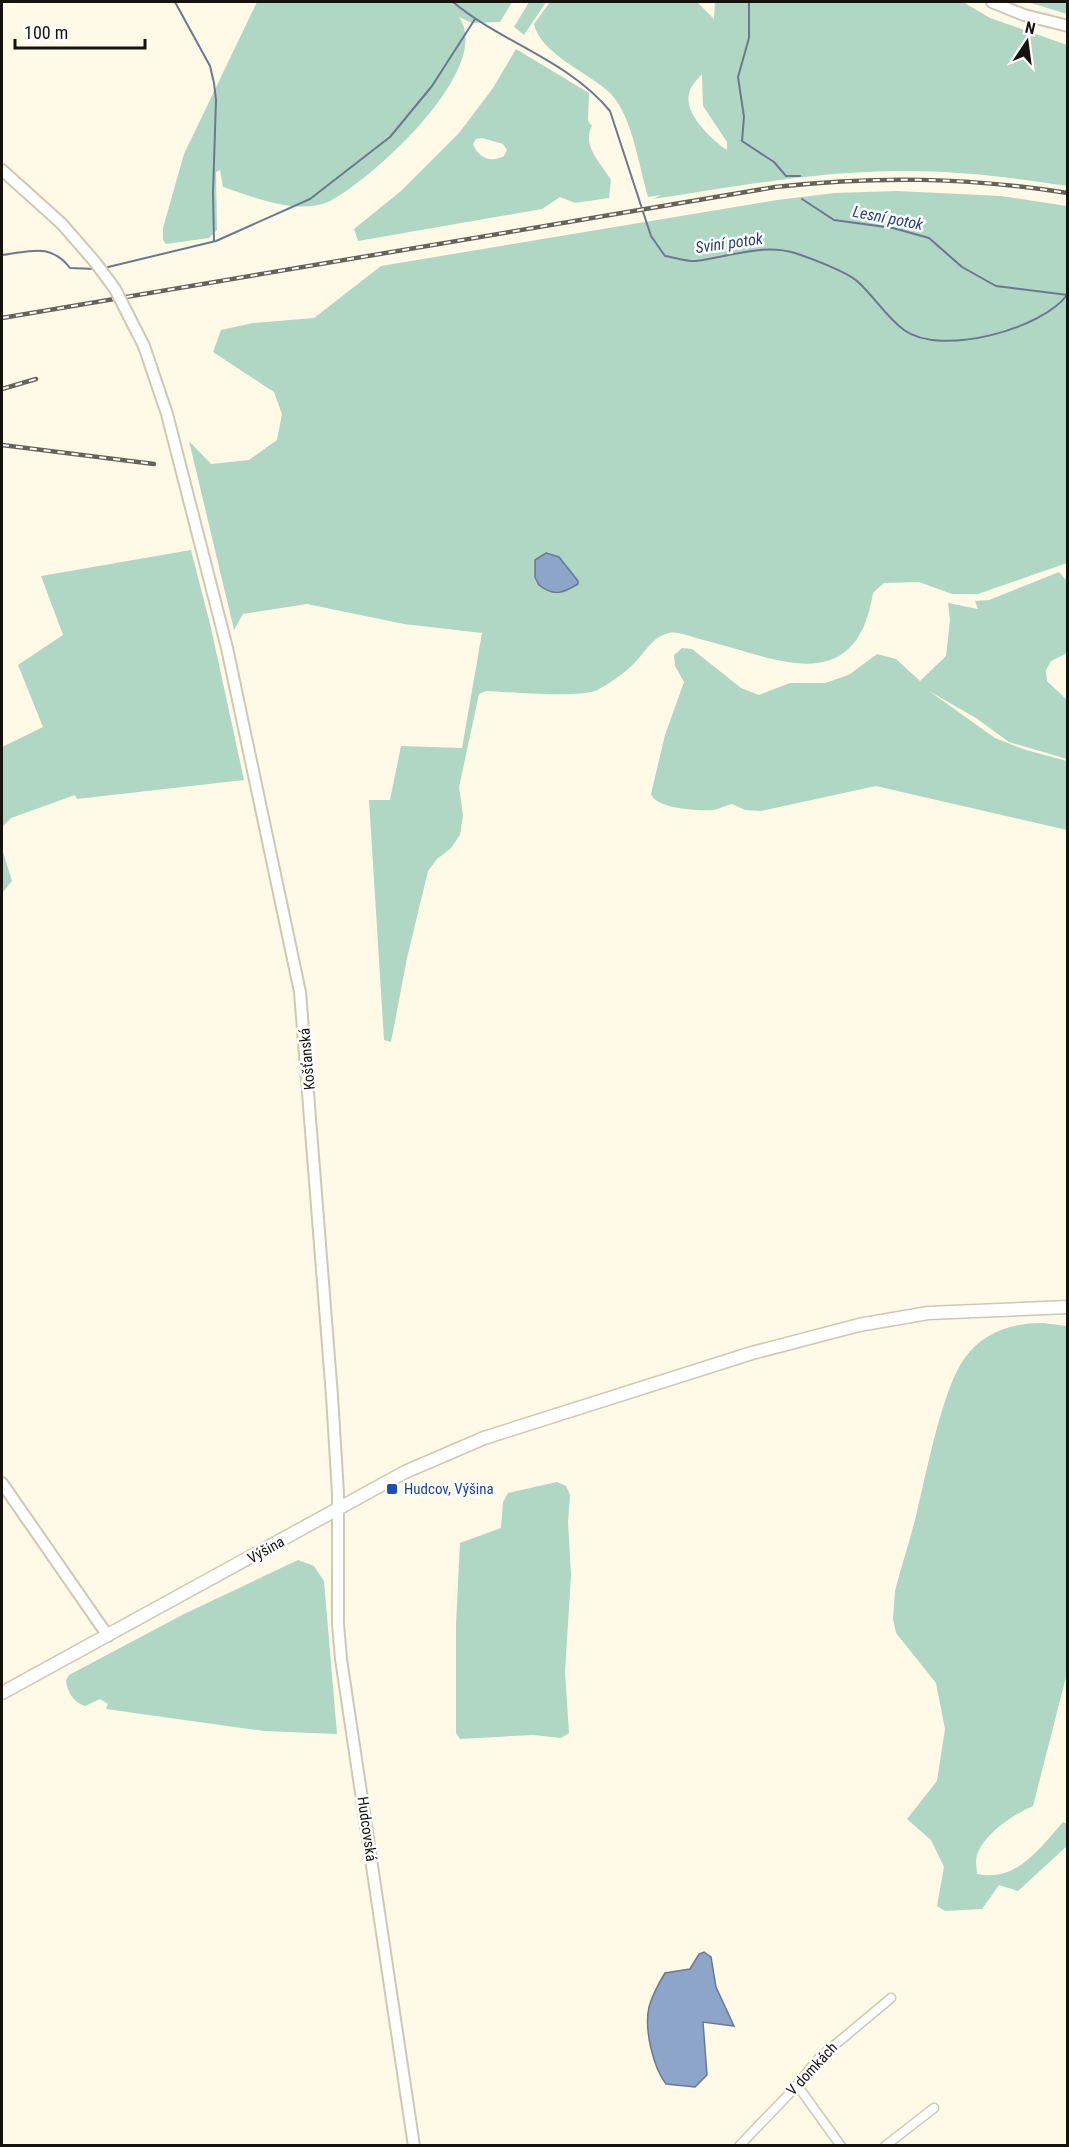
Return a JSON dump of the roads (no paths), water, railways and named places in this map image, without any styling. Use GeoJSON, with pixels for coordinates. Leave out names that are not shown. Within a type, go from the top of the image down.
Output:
{"type":"FeatureCollection","features":[{"type":"Feature","properties":{"kind":"main road","name":"Výšina"},"geometry":{"type":"LineString","coordinates":[[2,1693],[423,1464],[500,1432],[752,1353],[825,1333],[913,1315],[1068,1307]]}},
{"type":"Feature","properties":{"kind":"street"},"geometry":{"type":"LineString","coordinates":[[992,2],[1024,15],[1068,26]]}},
{"type":"Feature","properties":{"kind":"street","name":"Košťanská"},"geometry":{"type":"LineString","coordinates":[[2,170],[62,224],[95,262],[115,289],[144,346],[167,414],[219,614],[293,952],[301,1000],[332,1396],[338,1511]]}},
{"type":"Feature","properties":{"kind":"street"},"geometry":{"type":"LineString","coordinates":[[2,1483],[108,1636]]}},
{"type":"Feature","properties":{"kind":"street","name":"Hudcovská"},"geometry":{"type":"LineString","coordinates":[[338,1511],[338,1624],[342,1665],[414,2145]]}},
{"type":"Feature","properties":{"kind":"street","name":"V domkách"},"geometry":{"type":"LineString","coordinates":[[739,2145],[797,2085],[818,2059],[891,1998]]}},
{"type":"Feature","properties":{"kind":"street"},"geometry":{"type":"LineString","coordinates":[[797,2085],[841,2145]]}},
{"type":"Feature","properties":{"kind":"street"},"geometry":{"type":"LineString","coordinates":[[885,2145],[934,2108]]}},
{"type":"Feature","properties":{"kind":"water"},"geometry":{"type":"Polygon","coordinates":[[[546,553],[559,557],[578,584],[568,590],[558,592],[549,591],[539,585],[535,577],[535,560],[546,553]]]}},
{"type":"Feature","properties":{"kind":"water"},"geometry":{"type":"Polygon","coordinates":[[[704,1952],[711,1957],[716,1987],[734,2026],[703,2022],[707,2075],[695,2087],[666,2084],[657,2068],[651,2047],[648,2026],[649,2007],[665,1973],[690,1969],[699,1954],[704,1952]]]}},
{"type":"Feature","properties":{"kind":"waterway"},"geometry":{"type":"LineString","coordinates":[[175,2],[210,66],[214,83],[216,100],[214,241]]}},
{"type":"Feature","properties":{"kind":"waterway","name":"Sviní potok"},"geometry":{"type":"LineString","coordinates":[[453,2],[492,29],[575,78],[610,111],[651,236],[665,256],[692,261],[770,249],[795,253],[852,277],[904,330],[921,338],[942,341],[965,340],[1014,328],[1036,319],[1067,295]]}},
{"type":"Feature","properties":{"kind":"waterway","name":"Lesní potok"},"geometry":{"type":"LineString","coordinates":[[749,2],[749,38],[738,77],[744,117],[742,141],[774,162],[786,176],[800,176]]}},
{"type":"Feature","properties":{"kind":"waterway"},"geometry":{"type":"LineString","coordinates":[[104,268],[216,241],[310,199],[390,137],[432,86],[475,19]]}},
{"type":"Feature","properties":{"kind":"waterway","name":"Lesní potok"},"geometry":{"type":"LineString","coordinates":[[802,199],[834,220],[893,228],[929,238],[962,267],[996,286],[1068,295]]}},
{"type":"Feature","properties":{"kind":"waterway"},"geometry":{"type":"LineString","coordinates":[[2,255],[31,251],[47,252],[55,255],[70,268],[96,269]]}},
{"type":"Feature","properties":{"kind":"railway"},"geometry":{"type":"LineString","coordinates":[[2,318],[775,187],[850,181],[921,180],[993,184],[1068,193]]}},
{"type":"Feature","properties":{"kind":"railway"},"geometry":{"type":"LineString","coordinates":[[2,389],[36,379]]}},
{"type":"Feature","properties":{"kind":"railway"},"geometry":{"type":"LineString","coordinates":[[2,445],[154,464]]}},
{"type":"Feature","properties":{"kind":"place","name":"Hudcov, Výšina"},"geometry":{"type":"Point","coordinates":[392,1489]}}]}
